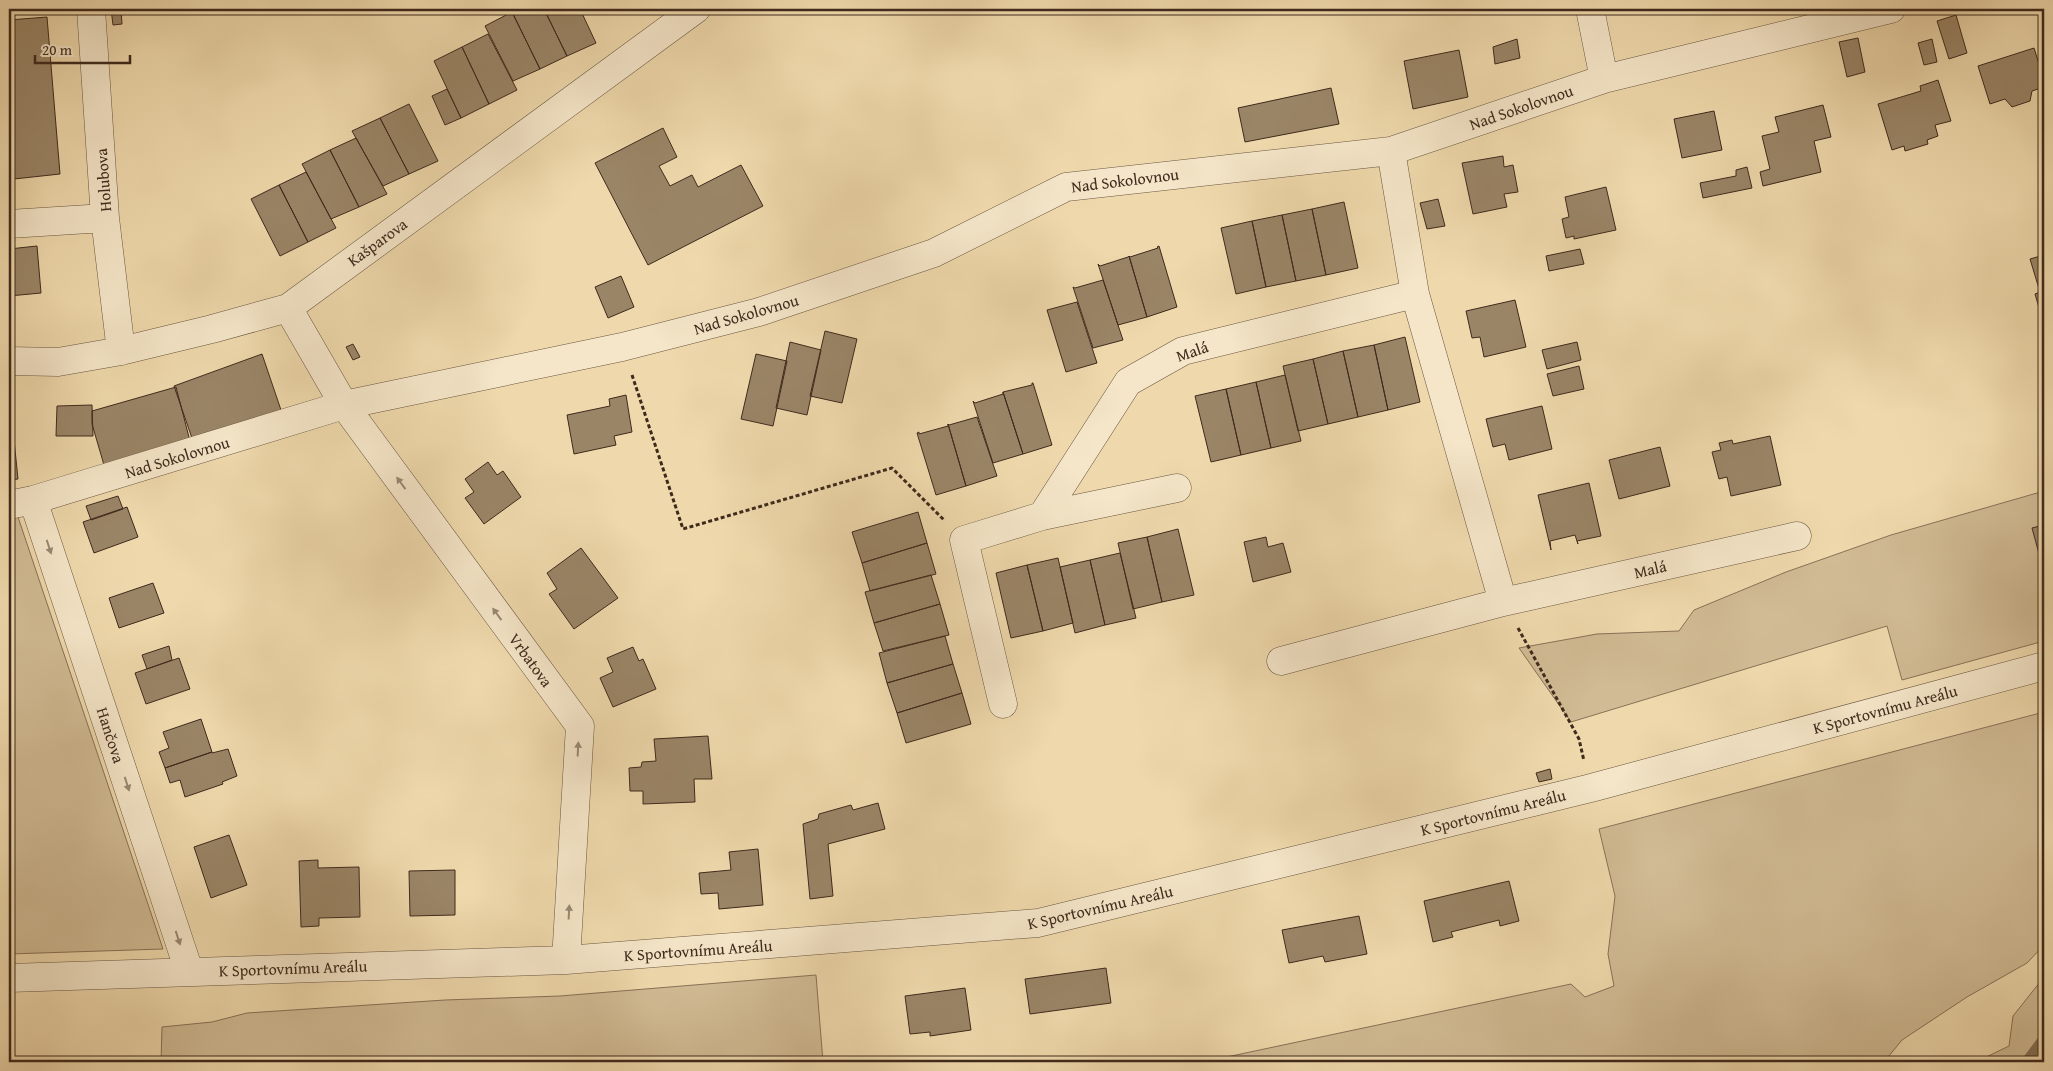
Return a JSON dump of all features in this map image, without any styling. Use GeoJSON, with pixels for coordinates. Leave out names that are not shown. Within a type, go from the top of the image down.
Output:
{"type":"FeatureCollection","features":[{"type":"Feature","properties":{"kind":"street","name":"Holubova"},"geometry":{"type":"LineString","coordinates":[[91,9],[105,218],[121,351]]}},
{"type":"Feature","properties":{"kind":"street","name":"Kašparova"},"geometry":{"type":"LineString","coordinates":[[9,361],[58,362],[121,351],[288,308],[696,9]]}},
{"type":"Feature","properties":{"kind":"street"},"geometry":{"type":"LineString","coordinates":[[1590,9],[1604,79]]}},
{"type":"Feature","properties":{"kind":"street","name":"Nad Sokolovnou"},"geometry":{"type":"LineString","coordinates":[[21,502],[344,406],[622,347],[759,312],[934,253],[1066,187],[1391,151],[1604,79],[1891,9]]}},
{"type":"Feature","properties":{"kind":"street"},"geometry":{"type":"LineString","coordinates":[[1391,151],[1415,294],[1504,602]]}},
{"type":"Feature","properties":{"kind":"street"},"geometry":{"type":"LineString","coordinates":[[9,224],[105,218]]}},
{"type":"Feature","properties":{"kind":"street","name":"Malá"},"geometry":{"type":"LineString","coordinates":[[1042,516],[1128,382],[1183,351],[1415,294]]}},
{"type":"Feature","properties":{"kind":"street"},"geometry":{"type":"LineString","coordinates":[[288,308],[344,406]]}},
{"type":"Feature","properties":{"kind":"street","name":"Vrbatova"},"geometry":{"type":"LineString","coordinates":[[344,406],[580,726],[566,960]]}},
{"type":"Feature","properties":{"kind":"street"},"geometry":{"type":"LineString","coordinates":[[1003,704],[964,540],[1042,516],[1177,488]]}},
{"type":"Feature","properties":{"kind":"street","name":"Hančova"},"geometry":{"type":"LineString","coordinates":[[21,502],[189,971]]}},
{"type":"Feature","properties":{"kind":"street","name":"Malá"},"geometry":{"type":"LineString","coordinates":[[1281,661],[1504,602],[1797,536]]}},
{"type":"Feature","properties":{"kind":"street","name":"K Sportovnímu Areálu"},"geometry":{"type":"LineString","coordinates":[[9,978],[566,960],[1038,923],[1591,788],[2044,666]]}},
{"type":"Feature","properties":{"kind":"path"},"geometry":{"type":"LineString","coordinates":[[622,347],[682,529],[892,468],[964,540]]}},
{"type":"Feature","properties":{"kind":"path"},"geometry":{"type":"LineString","coordinates":[[1504,602],[1579,739],[1591,788]]}},
{"type":"Feature","properties":{"kind":"shaded area"},"geometry":{"type":"Polygon","coordinates":[[[2044,491],[2044,641],[1902,680],[1887,626],[1571,722],[1519,648],[1597,634],[1679,631],[1694,610],[1786,572],[1891,535],[2044,491]]]}},
{"type":"Feature","properties":{"kind":"shaded area"},"geometry":{"type":"Polygon","coordinates":[[[18,517],[163,949],[9,954],[9,519],[18,517]]]}},
{"type":"Feature","properties":{"kind":"shaded area"},"geometry":{"type":"Polygon","coordinates":[[[2044,712],[2044,945],[2027,963],[1967,997],[1902,1040],[1884,1062],[1203,1062],[1571,984],[1585,997],[1614,986],[1608,954],[1615,896],[1599,829],[2044,712]]]}},
{"type":"Feature","properties":{"kind":"shaded area"},"geometry":{"type":"Polygon","coordinates":[[[816,975],[823,1062],[161,1062],[162,1027],[212,1022],[247,1013],[445,1000],[560,996],[816,975]]]}},
{"type":"Feature","properties":{"kind":"shaded area"},"geometry":{"type":"Polygon","coordinates":[[[2044,977],[2044,1062],[1976,1062],[2009,1046],[2013,1016],[2044,977]]]}},
{"type":"Feature","properties":{"kind":"building"},"geometry":{"type":"Polygon","coordinates":[[[111,9],[121,9],[122,24],[113,25],[111,9]]]}},
{"type":"Feature","properties":{"kind":"building"},"geometry":{"type":"Polygon","coordinates":[[[520,9],[544,9],[567,56],[540,69],[512,12],[520,9]]]}},
{"type":"Feature","properties":{"kind":"building"},"geometry":{"type":"Polygon","coordinates":[[[544,9],[580,9],[596,43],[567,56],[544,9]]]}},
{"type":"Feature","properties":{"kind":"building"},"geometry":{"type":"Polygon","coordinates":[[[512,12],[540,69],[513,81],[485,26],[512,12]]]}},
{"type":"Feature","properties":{"kind":"building"},"geometry":{"type":"Polygon","coordinates":[[[1956,15],[1967,53],[1949,59],[1937,21],[1956,15]]]}},
{"type":"Feature","properties":{"kind":"building"},"geometry":{"type":"Polygon","coordinates":[[[47,17],[60,174],[14,179],[9,128],[9,20],[47,17]]]}},
{"type":"Feature","properties":{"kind":"building"},"geometry":{"type":"Polygon","coordinates":[[[488,34],[517,90],[489,104],[462,47],[488,34]]]}},
{"type":"Feature","properties":{"kind":"building"},"geometry":{"type":"Polygon","coordinates":[[[1858,38],[1865,72],[1847,77],[1839,42],[1858,38]]]}},
{"type":"Feature","properties":{"kind":"building"},"geometry":{"type":"Polygon","coordinates":[[[1517,39],[1520,58],[1495,64],[1493,47],[1517,39]]]}},
{"type":"Feature","properties":{"kind":"building"},"geometry":{"type":"Polygon","coordinates":[[[1932,39],[1937,62],[1924,65],[1918,43],[1932,39]]]}},
{"type":"Feature","properties":{"kind":"building"},"geometry":{"type":"Polygon","coordinates":[[[462,47],[489,104],[461,118],[434,61],[462,47]]]}},
{"type":"Feature","properties":{"kind":"building"},"geometry":{"type":"Polygon","coordinates":[[[2034,48],[2044,80],[2044,87],[2032,91],[2030,101],[2012,107],[2005,99],[1990,104],[1978,66],[2034,48]]]}},
{"type":"Feature","properties":{"kind":"building"},"geometry":{"type":"Polygon","coordinates":[[[1459,50],[1468,97],[1413,109],[1404,61],[1459,50]]]}},
{"type":"Feature","properties":{"kind":"building"},"geometry":{"type":"Polygon","coordinates":[[[1938,80],[1951,121],[1935,125],[1938,136],[1927,140],[1928,144],[1905,151],[1904,146],[1892,150],[1878,104],[1921,91],[1920,86],[1938,80]]]}},
{"type":"Feature","properties":{"kind":"building"},"geometry":{"type":"Polygon","coordinates":[[[1331,88],[1339,124],[1245,142],[1238,108],[1331,88]]]}},
{"type":"Feature","properties":{"kind":"building"},"geometry":{"type":"Polygon","coordinates":[[[447,89],[461,118],[445,125],[432,96],[447,89]]]}},
{"type":"Feature","properties":{"kind":"building"},"geometry":{"type":"Polygon","coordinates":[[[409,104],[438,161],[409,174],[380,118],[409,104]]]}},
{"type":"Feature","properties":{"kind":"building"},"geometry":{"type":"Polygon","coordinates":[[[1823,105],[1831,137],[1814,141],[1821,172],[1763,186],[1760,172],[1770,169],[1762,136],[1779,132],[1775,117],[1823,105]]]}},
{"type":"Feature","properties":{"kind":"building"},"geometry":{"type":"Polygon","coordinates":[[[1714,111],[1722,150],[1682,158],[1674,119],[1714,111]]]}},
{"type":"Feature","properties":{"kind":"building"},"geometry":{"type":"Polygon","coordinates":[[[380,118],[409,174],[383,186],[352,131],[380,118]]]}},
{"type":"Feature","properties":{"kind":"building"},"geometry":{"type":"Polygon","coordinates":[[[663,128],[677,157],[659,166],[670,186],[692,175],[698,187],[741,165],[763,206],[648,265],[595,163],[663,128]]]}},
{"type":"Feature","properties":{"kind":"building"},"geometry":{"type":"Polygon","coordinates":[[[356,138],[387,194],[359,207],[330,150],[356,138]]]}},
{"type":"Feature","properties":{"kind":"building"},"geometry":{"type":"Polygon","coordinates":[[[330,150],[359,207],[331,219],[302,164],[330,150]]]}},
{"type":"Feature","properties":{"kind":"building"},"geometry":{"type":"Polygon","coordinates":[[[1503,156],[1504,167],[1513,165],[1518,192],[1504,194],[1507,207],[1473,214],[1462,163],[1503,156]]]}},
{"type":"Feature","properties":{"kind":"building"},"geometry":{"type":"Polygon","coordinates":[[[1747,167],[1752,188],[1703,198],[1700,183],[1736,176],[1736,170],[1747,167]]]}},
{"type":"Feature","properties":{"kind":"building"},"geometry":{"type":"Polygon","coordinates":[[[306,172],[336,228],[308,242],[279,185],[306,172]]]}},
{"type":"Feature","properties":{"kind":"building"},"geometry":{"type":"Polygon","coordinates":[[[279,185],[308,242],[280,256],[251,199],[279,185]]]}},
{"type":"Feature","properties":{"kind":"building"},"geometry":{"type":"Polygon","coordinates":[[[1606,187],[1616,230],[1574,239],[1574,236],[1566,238],[1562,219],[1569,217],[1565,197],[1606,187]]]}},
{"type":"Feature","properties":{"kind":"building"},"geometry":{"type":"Polygon","coordinates":[[[1438,199],[1445,226],[1427,229],[1420,203],[1438,199]]]}},
{"type":"Feature","properties":{"kind":"building"},"geometry":{"type":"Polygon","coordinates":[[[1344,202],[1358,268],[1326,275],[1312,209],[1344,202]]]}},
{"type":"Feature","properties":{"kind":"building"},"geometry":{"type":"Polygon","coordinates":[[[1312,209],[1326,275],[1296,281],[1282,215],[1312,209]]]}},
{"type":"Feature","properties":{"kind":"building"},"geometry":{"type":"Polygon","coordinates":[[[1282,215],[1296,281],[1266,287],[1252,221],[1282,215]]]}},
{"type":"Feature","properties":{"kind":"building"},"geometry":{"type":"Polygon","coordinates":[[[1252,221],[1266,287],[1236,294],[1221,228],[1252,221]]]}},
{"type":"Feature","properties":{"kind":"building"},"geometry":{"type":"Polygon","coordinates":[[[37,246],[41,293],[9,296],[9,249],[37,246]]]}},
{"type":"Feature","properties":{"kind":"building"},"geometry":{"type":"Polygon","coordinates":[[[1159,246],[1177,307],[1147,317],[1129,256],[1158,248],[1159,246]]]}},
{"type":"Feature","properties":{"kind":"building"},"geometry":{"type":"Polygon","coordinates":[[[1580,249],[1584,264],[1549,271],[1546,256],[1580,249]]]}},
{"type":"Feature","properties":{"kind":"building"},"geometry":{"type":"Polygon","coordinates":[[[2044,255],[2044,325],[2035,294],[2040,292],[2030,259],[2044,255]]]}},
{"type":"Feature","properties":{"kind":"building"},"geometry":{"type":"Polygon","coordinates":[[[1129,256],[1147,317],[1118,325],[1098,264],[1100,266],[1129,256]]]}},
{"type":"Feature","properties":{"kind":"building"},"geometry":{"type":"Polygon","coordinates":[[[621,276],[634,307],[608,318],[595,287],[621,276]]]}},
{"type":"Feature","properties":{"kind":"building"},"geometry":{"type":"Polygon","coordinates":[[[1103,280],[1123,340],[1093,348],[1073,287],[1103,280]]]}},
{"type":"Feature","properties":{"kind":"building"},"geometry":{"type":"Polygon","coordinates":[[[1515,300],[1526,347],[1484,357],[1480,337],[1472,338],[1466,311],[1515,300]]]}},
{"type":"Feature","properties":{"kind":"building"},"geometry":{"type":"Polygon","coordinates":[[[1077,302],[1097,363],[1066,372],[1047,310],[1077,302]]]}},
{"type":"Feature","properties":{"kind":"building"},"geometry":{"type":"Polygon","coordinates":[[[825,331],[857,339],[842,403],[810,396],[825,331]]]}},
{"type":"Feature","properties":{"kind":"building"},"geometry":{"type":"Polygon","coordinates":[[[1405,337],[1420,402],[1388,410],[1374,345],[1405,337]]]}},
{"type":"Feature","properties":{"kind":"building"},"geometry":{"type":"Polygon","coordinates":[[[790,342],[821,350],[807,415],[776,408],[790,342]]]}},
{"type":"Feature","properties":{"kind":"building"},"geometry":{"type":"Polygon","coordinates":[[[1577,342],[1581,360],[1547,369],[1542,350],[1577,342]]]}},
{"type":"Feature","properties":{"kind":"building"},"geometry":{"type":"Polygon","coordinates":[[[353,344],[360,357],[353,360],[346,347],[353,344]]]}},
{"type":"Feature","properties":{"kind":"building"},"geometry":{"type":"Polygon","coordinates":[[[1374,345],[1388,410],[1358,417],[1343,351],[1374,345]]]}},
{"type":"Feature","properties":{"kind":"building"},"geometry":{"type":"Polygon","coordinates":[[[1343,351],[1358,417],[1328,424],[1313,359],[1343,351]]]}},
{"type":"Feature","properties":{"kind":"building"},"geometry":{"type":"Polygon","coordinates":[[[262,354],[282,413],[194,444],[174,386],[262,354]]]}},
{"type":"Feature","properties":{"kind":"building"},"geometry":{"type":"Polygon","coordinates":[[[756,354],[787,361],[773,426],[741,419],[756,354]]]}},
{"type":"Feature","properties":{"kind":"building"},"geometry":{"type":"Polygon","coordinates":[[[1313,359],[1328,424],[1298,431],[1283,366],[1313,359]]]}},
{"type":"Feature","properties":{"kind":"building"},"geometry":{"type":"Polygon","coordinates":[[[1579,366],[1584,389],[1553,396],[1547,374],[1579,366]]]}},
{"type":"Feature","properties":{"kind":"building"},"geometry":{"type":"Polygon","coordinates":[[[1285,375],[1301,441],[1271,448],[1256,382],[1285,375]]]}},
{"type":"Feature","properties":{"kind":"building"},"geometry":{"type":"Polygon","coordinates":[[[1256,382],[1271,448],[1241,455],[1226,389],[1256,382]]]}},
{"type":"Feature","properties":{"kind":"building"},"geometry":{"type":"Polygon","coordinates":[[[1032,383],[1052,445],[1023,454],[1003,392],[1032,385],[1032,383]]]}},
{"type":"Feature","properties":{"kind":"building"},"geometry":{"type":"Polygon","coordinates":[[[176,387],[190,441],[104,465],[92,424],[92,411],[176,387]]]}},
{"type":"Feature","properties":{"kind":"building"},"geometry":{"type":"Polygon","coordinates":[[[1226,389],[1241,455],[1211,462],[1195,396],[1226,389]]]}},
{"type":"Feature","properties":{"kind":"building"},"geometry":{"type":"Polygon","coordinates":[[[1003,392],[1023,454],[993,463],[973,401],[975,403],[1003,394],[1003,392]]]}},
{"type":"Feature","properties":{"kind":"building"},"geometry":{"type":"Polygon","coordinates":[[[626,395],[632,432],[614,436],[616,445],[574,454],[567,415],[610,406],[609,399],[626,395]]]}},
{"type":"Feature","properties":{"kind":"building"},"geometry":{"type":"Polygon","coordinates":[[[92,405],[93,436],[56,436],[57,406],[92,405]]]}},
{"type":"Feature","properties":{"kind":"building"},"geometry":{"type":"Polygon","coordinates":[[[1542,406],[1552,449],[1509,460],[1505,444],[1493,447],[1486,419],[1542,406]]]}},
{"type":"Feature","properties":{"kind":"building"},"geometry":{"type":"Polygon","coordinates":[[[977,417],[997,476],[966,486],[948,424],[977,417]]]}},
{"type":"Feature","properties":{"kind":"building"},"geometry":{"type":"Polygon","coordinates":[[[948,424],[966,486],[936,495],[917,433],[948,426],[948,424]]]}},
{"type":"Feature","properties":{"kind":"building"},"geometry":{"type":"Polygon","coordinates":[[[13,430],[18,479],[9,480],[9,431],[13,430]]]}},
{"type":"Feature","properties":{"kind":"building"},"geometry":{"type":"Polygon","coordinates":[[[1770,436],[1781,485],[1731,496],[1727,477],[1719,479],[1712,452],[1721,450],[1719,443],[1732,440],[1733,444],[1770,436]]]}},
{"type":"Feature","properties":{"kind":"building"},"geometry":{"type":"Polygon","coordinates":[[[1660,447],[1670,486],[1619,499],[1609,460],[1660,447]]]}},
{"type":"Feature","properties":{"kind":"building"},"geometry":{"type":"Polygon","coordinates":[[[488,462],[497,475],[503,471],[521,497],[484,524],[465,498],[474,492],[465,479],[488,462]]]}},
{"type":"Feature","properties":{"kind":"building"},"geometry":{"type":"Polygon","coordinates":[[[1589,483],[1601,536],[1577,541],[1575,535],[1550,541],[1551,550],[1538,495],[1589,483]]]}},
{"type":"Feature","properties":{"kind":"building"},"geometry":{"type":"Polygon","coordinates":[[[118,496],[123,509],[91,520],[86,506],[118,496]]]}},
{"type":"Feature","properties":{"kind":"building"},"geometry":{"type":"Polygon","coordinates":[[[127,507],[138,537],[94,553],[83,522],[127,507]]]}},
{"type":"Feature","properties":{"kind":"building"},"geometry":{"type":"Polygon","coordinates":[[[918,512],[927,543],[862,563],[852,532],[918,512]]]}},
{"type":"Feature","properties":{"kind":"building"},"geometry":{"type":"Polygon","coordinates":[[[2044,525],[2044,572],[2032,528],[2044,525]]]}},
{"type":"Feature","properties":{"kind":"building"},"geometry":{"type":"Polygon","coordinates":[[[1178,529],[1194,595],[1162,602],[1147,537],[1178,529]]]}},
{"type":"Feature","properties":{"kind":"building"},"geometry":{"type":"Polygon","coordinates":[[[1147,537],[1162,602],[1133,609],[1118,543],[1147,537]]]}},
{"type":"Feature","properties":{"kind":"building"},"geometry":{"type":"Polygon","coordinates":[[[1266,537],[1268,547],[1283,543],[1291,572],[1253,582],[1244,542],[1266,537]]]}},
{"type":"Feature","properties":{"kind":"building"},"geometry":{"type":"Polygon","coordinates":[[[927,543],[936,574],[870,591],[862,563],[927,543]]]}},
{"type":"Feature","properties":{"kind":"building"},"geometry":{"type":"Polygon","coordinates":[[[581,548],[618,598],[574,629],[549,594],[557,589],[547,573],[581,548]]]}},
{"type":"Feature","properties":{"kind":"building"},"geometry":{"type":"Polygon","coordinates":[[[1120,553],[1136,618],[1105,625],[1090,560],[1120,553]]]}},
{"type":"Feature","properties":{"kind":"building"},"geometry":{"type":"Polygon","coordinates":[[[1058,558],[1073,623],[1043,631],[1027,565],[1058,558]]]}},
{"type":"Feature","properties":{"kind":"building"},"geometry":{"type":"Polygon","coordinates":[[[1090,560],[1105,625],[1075,633],[1060,567],[1090,560]]]}},
{"type":"Feature","properties":{"kind":"building"},"geometry":{"type":"Polygon","coordinates":[[[1027,565],[1043,631],[1011,638],[996,573],[1027,565]]]}},
{"type":"Feature","properties":{"kind":"building"},"geometry":{"type":"Polygon","coordinates":[[[931,575],[940,604],[874,623],[865,592],[931,575]]]}},
{"type":"Feature","properties":{"kind":"building"},"geometry":{"type":"Polygon","coordinates":[[[153,583],[164,613],[119,628],[109,598],[153,583]]]}},
{"type":"Feature","properties":{"kind":"building"},"geometry":{"type":"Polygon","coordinates":[[[940,604],[949,635],[883,651],[874,623],[940,604]]]}},
{"type":"Feature","properties":{"kind":"building"},"geometry":{"type":"Polygon","coordinates":[[[945,636],[953,664],[887,683],[879,653],[945,636]]]}},
{"type":"Feature","properties":{"kind":"building"},"geometry":{"type":"Polygon","coordinates":[[[169,646],[172,660],[147,669],[142,655],[169,646]]]}},
{"type":"Feature","properties":{"kind":"building"},"geometry":{"type":"Polygon","coordinates":[[[633,647],[639,661],[643,659],[656,689],[613,707],[600,678],[613,672],[607,658],[633,647]]]}},
{"type":"Feature","properties":{"kind":"building"},"geometry":{"type":"Polygon","coordinates":[[[179,658],[190,689],[146,704],[135,673],[179,658]]]}},
{"type":"Feature","properties":{"kind":"building"},"geometry":{"type":"Polygon","coordinates":[[[953,664],[962,693],[897,713],[887,683],[953,664]]]}},
{"type":"Feature","properties":{"kind":"building"},"geometry":{"type":"Polygon","coordinates":[[[962,693],[971,724],[906,743],[897,713],[962,693]]]}},
{"type":"Feature","properties":{"kind":"building"},"geometry":{"type":"Polygon","coordinates":[[[201,719],[212,752],[165,768],[159,752],[169,748],[163,732],[201,719]]]}},
{"type":"Feature","properties":{"kind":"building"},"geometry":{"type":"Polygon","coordinates":[[[708,736],[712,779],[694,779],[695,802],[643,804],[643,791],[630,791],[629,768],[641,767],[642,762],[656,761],[654,739],[708,736]]]}},
{"type":"Feature","properties":{"kind":"building"},"geometry":{"type":"Polygon","coordinates":[[[228,749],[237,776],[222,782],[223,784],[185,797],[180,780],[170,783],[165,768],[212,752],[228,749]]]}},
{"type":"Feature","properties":{"kind":"building"},"geometry":{"type":"Polygon","coordinates":[[[1550,769],[1552,779],[1539,782],[1536,773],[1550,769]]]}},
{"type":"Feature","properties":{"kind":"building"},"geometry":{"type":"Polygon","coordinates":[[[878,803],[885,829],[828,844],[833,896],[810,899],[803,824],[818,819],[819,814],[851,805],[853,810],[878,803]]]}},
{"type":"Feature","properties":{"kind":"building"},"geometry":{"type":"Polygon","coordinates":[[[229,835],[247,885],[211,898],[194,847],[229,835]]]}},
{"type":"Feature","properties":{"kind":"building"},"geometry":{"type":"Polygon","coordinates":[[[758,849],[763,905],[719,909],[718,893],[701,894],[699,873],[731,870],[729,852],[758,849]]]}},
{"type":"Feature","properties":{"kind":"building"},"geometry":{"type":"Polygon","coordinates":[[[318,860],[318,868],[359,867],[360,917],[319,918],[319,926],[301,927],[299,861],[318,860]]]}},
{"type":"Feature","properties":{"kind":"building"},"geometry":{"type":"Polygon","coordinates":[[[455,870],[455,915],[410,916],[409,871],[455,870]]]}},
{"type":"Feature","properties":{"kind":"building"},"geometry":{"type":"Polygon","coordinates":[[[1509,881],[1519,921],[1500,926],[1499,920],[1451,932],[1453,937],[1433,942],[1424,901],[1509,881]]]}},
{"type":"Feature","properties":{"kind":"building"},"geometry":{"type":"Polygon","coordinates":[[[1359,916],[1367,954],[1325,962],[1323,956],[1289,963],[1282,930],[1359,916]]]}},
{"type":"Feature","properties":{"kind":"building"},"geometry":{"type":"Polygon","coordinates":[[[1106,968],[1111,1003],[1030,1014],[1025,979],[1106,968]]]}},
{"type":"Feature","properties":{"kind":"building"},"geometry":{"type":"Polygon","coordinates":[[[965,988],[971,1030],[930,1036],[930,1032],[910,1034],[905,996],[965,988]]]}},
{"type":"Feature","properties":{"kind":"waterway"},"geometry":{"type":"LineString","coordinates":[[2026,1062],[2044,1038]]}}]}
